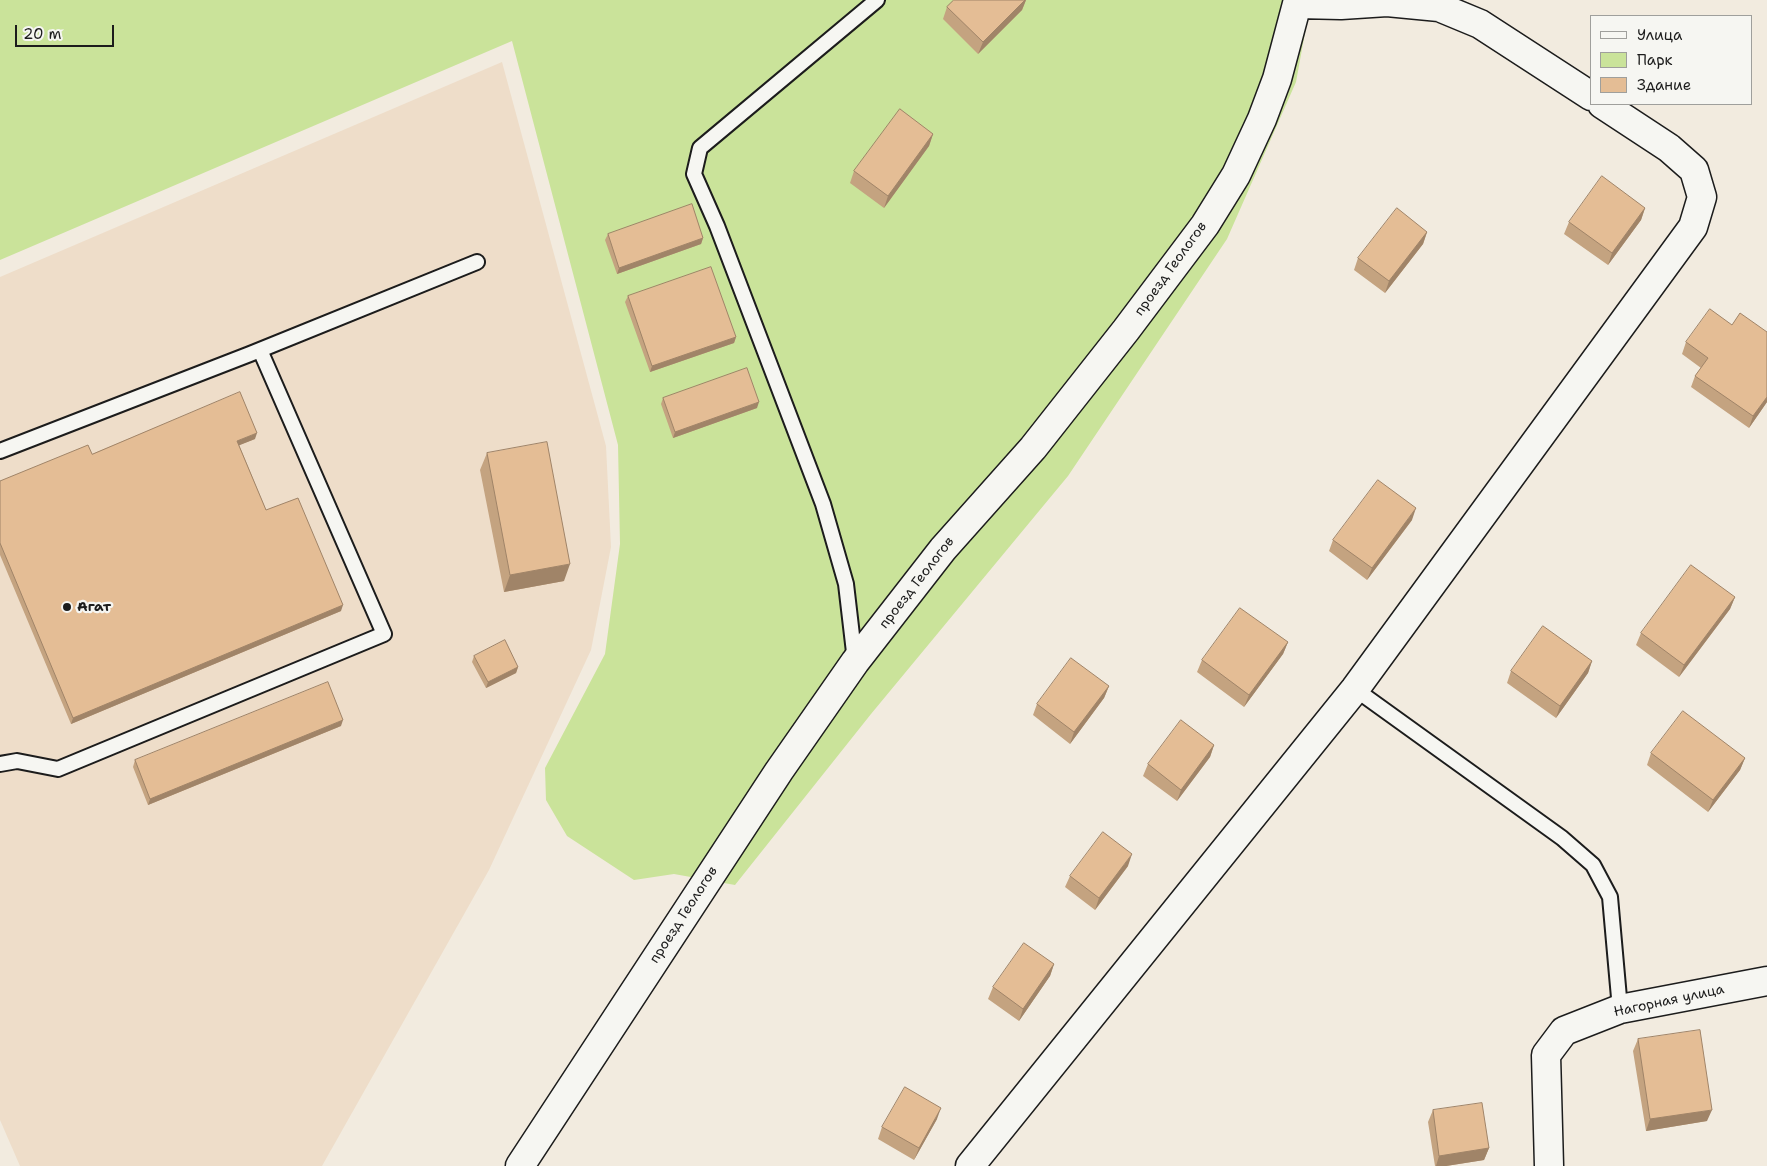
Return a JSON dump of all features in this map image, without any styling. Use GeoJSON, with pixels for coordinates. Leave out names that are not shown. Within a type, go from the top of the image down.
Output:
{"type":"FeatureCollection","features":[{"type":"Feature","properties":{"kind":"street","name":"проезд Геологов"},"geometry":{"type":"LineString","coordinates":[[520,1166],[779,771],[855,662],[943,549],[1033,448],[1126,330],[1205,225],[1236,175],[1262,119],[1277,79],[1298,2]]}},
{"type":"Feature","properties":{"kind":"street"},"geometry":{"type":"LineString","coordinates":[[1298,2],[1342,5],[1387,2],[1440,7],[1480,24],[1590,95]]}},
{"type":"Feature","properties":{"kind":"street"},"geometry":{"type":"LineString","coordinates":[[970,1166],[1355,689],[1693,227],[1702,197],[1694,170],[1669,148],[1604,105]]}},
{"type":"Feature","properties":{"kind":"street","name":"Нагорная улица"},"geometry":{"type":"LineString","coordinates":[[1549,1166],[1546,1055],[1564,1032],[1620,1010],[1767,981]]}},
{"type":"Feature","properties":{"kind":"lane"},"geometry":{"type":"LineString","coordinates":[[855,662],[846,584],[823,504],[717,226],[694,174],[700,148],[877,0]]}},
{"type":"Feature","properties":{"kind":"lane"},"geometry":{"type":"LineString","coordinates":[[0,451],[260,350],[477,262]]}},
{"type":"Feature","properties":{"kind":"lane"},"geometry":{"type":"LineString","coordinates":[[0,764],[17,761],[58,770],[384,634],[260,350]]}},
{"type":"Feature","properties":{"kind":"lane"},"geometry":{"type":"LineString","coordinates":[[1355,689],[1562,838],[1593,865],[1610,897],[1620,1010]]}},
{"type":"Feature","properties":{"kind":"shaded area"},"geometry":{"type":"Polygon","coordinates":[[[502,62],[606,446],[611,547],[591,650],[489,870],[322,1166],[20,1166],[0,1120],[0,277],[502,62]]]}},
{"type":"Feature","properties":{"kind":"green space"},"geometry":{"type":"Polygon","coordinates":[[[0,0],[1311,0],[1296,82],[1227,239],[1068,476],[871,714],[735,885],[674,874],[634,880],[567,836],[546,800],[545,768],[605,654],[620,544],[618,445],[512,41],[0,260],[0,0]]]}},
{"type":"Feature","properties":{"kind":"building"},"geometry":{"type":"Polygon","coordinates":[[[954,0],[1025,0],[983,42],[947,7],[954,0]]]}},
{"type":"Feature","properties":{"kind":"building"},"geometry":{"type":"Polygon","coordinates":[[[900,109],[933,134],[888,196],[854,171],[900,109]]]}},
{"type":"Feature","properties":{"kind":"building"},"geometry":{"type":"Polygon","coordinates":[[[1602,176],[1645,208],[1612,253],[1569,222],[1602,176]]]}},
{"type":"Feature","properties":{"kind":"building"},"geometry":{"type":"Polygon","coordinates":[[[692,204],[703,238],[619,268],[608,234],[692,204]]]}},
{"type":"Feature","properties":{"kind":"building"},"geometry":{"type":"Polygon","coordinates":[[[1397,208],[1427,232],[1389,281],[1358,258],[1397,208]]]}},
{"type":"Feature","properties":{"kind":"building"},"geometry":{"type":"Polygon","coordinates":[[[711,267],[736,337],[652,366],[628,296],[711,267]]]}},
{"type":"Feature","properties":{"kind":"building"},"geometry":{"type":"Polygon","coordinates":[[[1710,309],[1732,325],[1740,313],[1767,332],[1767,397],[1753,416],[1695,376],[1708,358],[1686,342],[1710,309]]]}},
{"type":"Feature","properties":{"kind":"building"},"geometry":{"type":"Polygon","coordinates":[[[747,368],[759,402],[675,432],[663,398],[747,368]]]}},
{"type":"Feature","properties":{"kind":"building"},"geometry":{"type":"Polygon","coordinates":[[[240,392],[257,433],[237,441],[266,510],[298,498],[343,605],[73,718],[0,543],[0,481],[88,445],[92,454],[240,392]]]}},
{"type":"Feature","properties":{"kind":"building"},"geometry":{"type":"Polygon","coordinates":[[[547,442],[570,564],[510,575],[487,453],[547,442]]]}},
{"type":"Feature","properties":{"kind":"building"},"geometry":{"type":"Polygon","coordinates":[[[1378,480],[1416,508],[1372,568],[1333,540],[1378,480]]]}},
{"type":"Feature","properties":{"kind":"building"},"geometry":{"type":"Polygon","coordinates":[[[1691,565],[1735,597],[1684,665],[1641,633],[1691,565]]]}},
{"type":"Feature","properties":{"kind":"building"},"geometry":{"type":"Polygon","coordinates":[[[1240,608],[1288,642],[1249,695],[1202,660],[1240,608]]]}},
{"type":"Feature","properties":{"kind":"building"},"geometry":{"type":"Polygon","coordinates":[[[1543,626],[1592,661],[1560,706],[1511,671],[1543,626]]]}},
{"type":"Feature","properties":{"kind":"building"},"geometry":{"type":"Polygon","coordinates":[[[505,640],[518,667],[488,682],[474,656],[505,640]]]}},
{"type":"Feature","properties":{"kind":"building"},"geometry":{"type":"Polygon","coordinates":[[[1071,658],[1109,686],[1074,732],[1037,704],[1071,658]]]}},
{"type":"Feature","properties":{"kind":"building"},"geometry":{"type":"Polygon","coordinates":[[[328,682],[343,720],[150,799],[135,760],[328,682]]]}},
{"type":"Feature","properties":{"kind":"building"},"geometry":{"type":"Polygon","coordinates":[[[1683,711],[1745,758],[1713,800],[1651,753],[1683,711]]]}},
{"type":"Feature","properties":{"kind":"building"},"geometry":{"type":"Polygon","coordinates":[[[1181,720],[1214,745],[1181,790],[1148,764],[1181,720]]]}},
{"type":"Feature","properties":{"kind":"building"},"geometry":{"type":"Polygon","coordinates":[[[1103,832],[1132,854],[1099,898],[1070,876],[1103,832]]]}},
{"type":"Feature","properties":{"kind":"building"},"geometry":{"type":"Polygon","coordinates":[[[1024,943],[1054,964],[1023,1009],[993,987],[1024,943]]]}},
{"type":"Feature","properties":{"kind":"building"},"geometry":{"type":"Polygon","coordinates":[[[1700,1030],[1712,1110],[1650,1119],[1638,1039],[1700,1030]]]}},
{"type":"Feature","properties":{"kind":"building"},"geometry":{"type":"Polygon","coordinates":[[[905,1087],[941,1108],[919,1148],[882,1127],[905,1087]]]}},
{"type":"Feature","properties":{"kind":"building"},"geometry":{"type":"Polygon","coordinates":[[[1482,1103],[1489,1148],[1439,1156],[1433,1110],[1482,1103]]]}},
{"type":"Feature","properties":{"kind":"place","name":"Агат"},"geometry":{"type":"Point","coordinates":[67,607]}}]}
